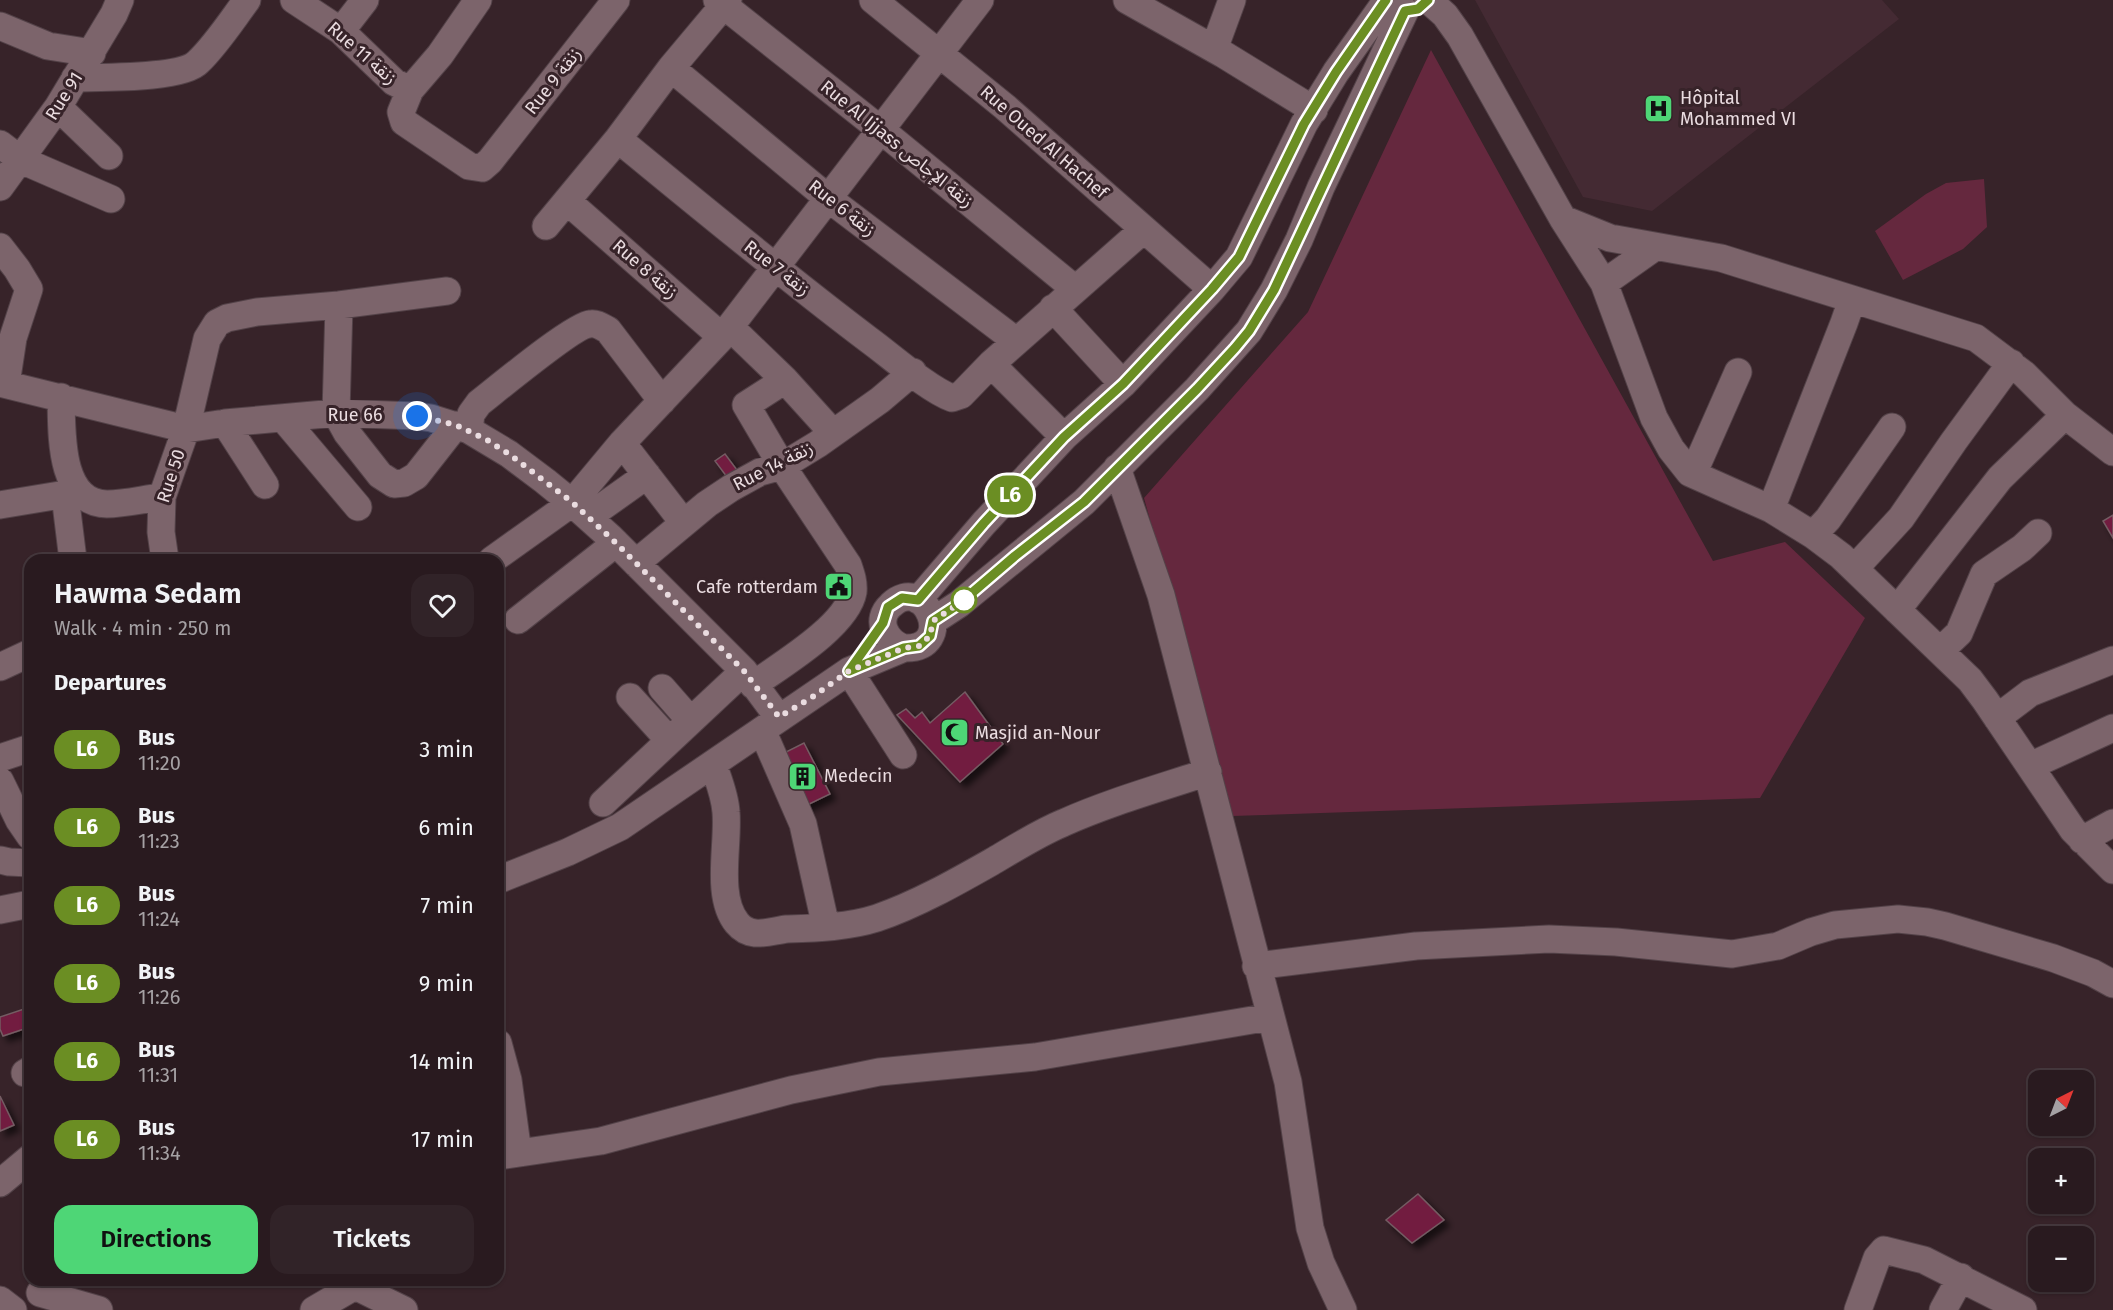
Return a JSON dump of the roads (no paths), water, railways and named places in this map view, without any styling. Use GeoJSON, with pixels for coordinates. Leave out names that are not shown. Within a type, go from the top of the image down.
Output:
{"type":"FeatureCollection","features":[{"type":"Feature","properties":{"kind":"street","name":"Rue 91"},"geometry":{"type":"LineString","coordinates":[[0,188],[92,53],[120,0]]}},
{"type":"Feature","properties":{"kind":"street"},"geometry":{"type":"LineString","coordinates":[[75,78],[144,76],[176,71],[197,64],[247,0]]}},
{"type":"Feature","properties":{"kind":"street","name":"Rue 11 زنقة"},"geometry":{"type":"LineString","coordinates":[[294,0],[341,30],[394,82],[418,81]]}},
{"type":"Feature","properties":{"kind":"street"},"geometry":{"type":"LineString","coordinates":[[341,30],[365,0]]}},
{"type":"Feature","properties":{"kind":"street"},"geometry":{"type":"LineString","coordinates":[[418,81],[478,0]]}},
{"type":"Feature","properties":{"kind":"street","name":"Rue 9 زنقة"},"geometry":{"type":"LineString","coordinates":[[418,81],[401,112],[404,122],[469,166],[482,168],[490,161],[616,0]]}},
{"type":"Feature","properties":{"kind":"street","name":"Rue Oued Al Hachef"},"geometry":{"type":"LineString","coordinates":[[873,0],[939,52],[1212,289]]}},
{"type":"Feature","properties":{"kind":"street"},"geometry":{"type":"LineString","coordinates":[[580,510],[622,443],[726,332],[980,0]]}},
{"type":"Feature","properties":{"kind":"street"},"geometry":{"type":"LineString","coordinates":[[1127,0],[1214,49],[1314,110]]}},
{"type":"Feature","properties":{"kind":"street"},"geometry":{"type":"LineString","coordinates":[[1214,49],[1232,0]]}},
{"type":"Feature","properties":{"kind":"street"},"geometry":{"type":"LineString","coordinates":[[546,226],[618,140],[723,2]]}},
{"type":"Feature","properties":{"kind":"street","name":"Rue Al Ijjass زنقة الإجاص"},"geometry":{"type":"LineString","coordinates":[[723,2],[1076,289]]}},
{"type":"Feature","properties":{"kind":"street"},"geometry":{"type":"LineString","coordinates":[[504,878],[568,852],[620,827],[849,671],[904,648],[919,646],[925,642],[930,636],[926,610],[984,523],[1064,437],[1123,384],[1239,257],[1293,144],[1336,72],[1407,2]]}},
{"type":"Feature","properties":{"kind":"street"},"geometry":{"type":"LineString","coordinates":[[1407,2],[1445,15],[1460,36],[1563,219],[1604,283],[1654,418],[1671,449],[1693,474],[1771,509],[1813,535],[1855,568],[1970,680],[2066,820],[2082,840],[2113,870]]}},
{"type":"Feature","properties":{"kind":"street"},"geometry":{"type":"LineString","coordinates":[[849,671],[883,623],[888,607],[902,598],[926,610],[959,604],[1084,502],[1205,380],[1242,339],[1261,312],[1299,240],[1321,187],[1407,2]]}},
{"type":"Feature","properties":{"kind":"street"},"geometry":{"type":"LineString","coordinates":[[0,26],[48,46],[92,53]]}},
{"type":"Feature","properties":{"kind":"street","name":"Rue 6 زنقة"},"geometry":{"type":"LineString","coordinates":[[671,69],[829,199],[1016,341]]}},
{"type":"Feature","properties":{"kind":"street"},"geometry":{"type":"LineString","coordinates":[[58,106],[109,156]]}},
{"type":"Feature","properties":{"kind":"street","name":"Rue 7 زنقة"},"geometry":{"type":"LineString","coordinates":[[618,140],[775,268],[940,392],[949,397],[959,396],[991,364]]}},
{"type":"Feature","properties":{"kind":"street"},"geometry":{"type":"LineString","coordinates":[[0,144],[21,160],[111,199]]}},
{"type":"Feature","properties":{"kind":"street","name":"Rue 8 زنقة"},"geometry":{"type":"LineString","coordinates":[[567,201],[726,332],[753,348],[832,433]]}},
{"type":"Feature","properties":{"kind":"street"},"geometry":{"type":"LineString","coordinates":[[1563,219],[1610,238],[1721,258],[1976,338],[2011,363],[2065,415],[2113,452]]}},
{"type":"Feature","properties":{"kind":"street"},"geometry":{"type":"LineString","coordinates":[[1064,437],[991,364],[1143,230]]}},
{"type":"Feature","properties":{"kind":"street"},"geometry":{"type":"LineString","coordinates":[[0,247],[29,290],[13,338],[3,383]]}},
{"type":"Feature","properties":{"kind":"street"},"geometry":{"type":"LineString","coordinates":[[1604,283],[1655,247]]}},
{"type":"Feature","properties":{"kind":"street","name":"Rue 50"},"geometry":{"type":"LineString","coordinates":[[164,554],[161,532],[162,497],[186,429],[207,339],[217,323],[227,318],[257,312],[339,305],[447,291]]}},
{"type":"Feature","properties":{"kind":"street"},"geometry":{"type":"LineString","coordinates":[[1771,509],[1852,300]]}},
{"type":"Feature","properties":{"kind":"street"},"geometry":{"type":"LineString","coordinates":[[339,305],[336,413],[359,450],[380,475],[394,484],[404,483],[416,476],[462,428],[479,403],[570,333],[590,324],[597,324],[608,330],[662,401]]}},
{"type":"Feature","properties":{"kind":"street"},"geometry":{"type":"LineString","coordinates":[[1053,308],[1123,384]]}},
{"type":"Feature","properties":{"kind":"street"},"geometry":{"type":"LineString","coordinates":[[1855,568],[1901,518],[2011,363]]}},
{"type":"Feature","properties":{"kind":"street","name":"Rue 14 زنقة"},"geometry":{"type":"LineString","coordinates":[[636,564],[683,522],[731,488],[759,472],[782,466],[879,400],[913,372]]}},
{"type":"Feature","properties":{"kind":"street"},"geometry":{"type":"LineString","coordinates":[[1693,474],[1738,372]]}},
{"type":"Feature","properties":{"kind":"street"},"geometry":{"type":"LineString","coordinates":[[603,803],[690,720],[749,678],[824,633],[839,620],[846,610],[853,590],[853,579],[848,565],[782,466],[746,405],[785,380]]}},
{"type":"Feature","properties":{"kind":"street","name":"Rue 66"},"geometry":{"type":"LineString","coordinates":[[3,383],[186,429],[225,423],[336,413],[417,416],[462,428],[509,454],[580,510],[616,543],[749,678],[770,724],[803,824],[826,927]]}},
{"type":"Feature","properties":{"kind":"street"},"geometry":{"type":"LineString","coordinates":[[61,397],[64,449],[72,493],[73,554]]}},
{"type":"Feature","properties":{"kind":"street"},"geometry":{"type":"LineString","coordinates":[[1897,610],[2000,478],[2065,415]]}},
{"type":"Feature","properties":{"kind":"street"},"geometry":{"type":"LineString","coordinates":[[283,418],[358,507]]}},
{"type":"Feature","properties":{"kind":"street"},"geometry":{"type":"LineString","coordinates":[[225,423],[265,485]]}},
{"type":"Feature","properties":{"kind":"street"},"geometry":{"type":"LineString","coordinates":[[1813,535],[1828,519],[1892,427]]}},
{"type":"Feature","properties":{"kind":"street"},"geometry":{"type":"LineString","coordinates":[[622,443],[683,522]]}},
{"type":"Feature","properties":{"kind":"street"},"geometry":{"type":"LineString","coordinates":[[1117,468],[1161,595],[1288,1082],[1310,1228],[1321,1263],[1343,1310]]}},
{"type":"Feature","properties":{"kind":"street"},"geometry":{"type":"LineString","coordinates":[[503,554],[647,475]]}},
{"type":"Feature","properties":{"kind":"street"},"geometry":{"type":"LineString","coordinates":[[0,505],[72,493],[105,504],[162,497]]}},
{"type":"Feature","properties":{"kind":"street"},"geometry":{"type":"LineString","coordinates":[[1940,651],[1959,633],[1984,574],[2022,548],[2038,532]]}},
{"type":"Feature","properties":{"kind":"street"},"geometry":{"type":"LineString","coordinates":[[518,620],[616,543]]}},
{"type":"Feature","properties":{"kind":"street"},"geometry":{"type":"LineString","coordinates":[[883,623],[891,642],[904,648]]}},
{"type":"Feature","properties":{"kind":"street"},"geometry":{"type":"LineString","coordinates":[[0,667],[24,656]]}},
{"type":"Feature","properties":{"kind":"street"},"geometry":{"type":"LineString","coordinates":[[1997,718],[2030,693],[2113,660]]}},
{"type":"Feature","properties":{"kind":"street"},"geometry":{"type":"LineString","coordinates":[[849,671],[903,755]]}},
{"type":"Feature","properties":{"kind":"street"},"geometry":{"type":"LineString","coordinates":[[662,688],[690,720]]}},
{"type":"Feature","properties":{"kind":"street"},"geometry":{"type":"LineString","coordinates":[[630,697],[669,740]]}},
{"type":"Feature","properties":{"kind":"street"},"geometry":{"type":"LineString","coordinates":[[2030,766],[2113,728]]}},
{"type":"Feature","properties":{"kind":"street"},"geometry":{"type":"LineString","coordinates":[[0,758],[24,750]]}},
{"type":"Feature","properties":{"kind":"street"},"geometry":{"type":"LineString","coordinates":[[713,764],[726,810],[726,891],[729,908],[737,923],[747,931],[756,934],[826,927],[876,918],[950,885],[1061,823],[1208,772]]}},
{"type":"Feature","properties":{"kind":"street"},"geometry":{"type":"LineString","coordinates":[[0,781],[24,827]]}},
{"type":"Feature","properties":{"kind":"street"},"geometry":{"type":"LineString","coordinates":[[2082,840],[2113,823]]}},
{"type":"Feature","properties":{"kind":"street"},"geometry":{"type":"LineString","coordinates":[[0,860],[24,863]]}},
{"type":"Feature","properties":{"kind":"street"},"geometry":{"type":"LineString","coordinates":[[0,909],[24,905]]}},
{"type":"Feature","properties":{"kind":"street"},"geometry":{"type":"LineString","coordinates":[[1256,966],[1416,946],[1549,939],[1616,942],[1732,954],[1778,946],[1835,925],[1906,920],[1945,926],[2053,958],[2093,973],[2113,984]]}},
{"type":"Feature","properties":{"kind":"street"},"geometry":{"type":"LineString","coordinates":[[504,1155],[601,1141],[791,1090],[879,1072],[1035,1057],[1270,1017]]}},
{"type":"Feature","properties":{"kind":"street"},"geometry":{"type":"LineString","coordinates":[[504,1065],[508,1080],[504,1140]]}},
{"type":"Feature","properties":{"kind":"street"},"geometry":{"type":"LineString","coordinates":[[0,1183],[24,1163]]}},
{"type":"Feature","properties":{"kind":"street"},"geometry":{"type":"LineString","coordinates":[[1857,1310],[1877,1258],[1883,1250],[1895,1251],[1924,1260],[2023,1310]]}},
{"type":"Feature","properties":{"kind":"street"},"geometry":{"type":"LineString","coordinates":[[1943,1310],[1961,1277]]}},
{"type":"Feature","properties":{"kind":"street"},"geometry":{"type":"LineString","coordinates":[[314,1310],[351,1286]]}},
{"type":"Feature","properties":{"kind":"street"},"geometry":{"type":"LineString","coordinates":[[361,1286],[404,1310]]}},
{"type":"Feature","properties":{"kind":"street"},"geometry":{"type":"LineString","coordinates":[[40,1294],[99,1310]]}},
{"type":"Feature","properties":{"kind":"street"},"geometry":{"type":"LineString","coordinates":[[0,1300],[14,1310]]}},
{"type":"Feature","properties":{"kind":"place","name":"Hôpital Mohammed VI"},"geometry":{"type":"Point","coordinates":[1659,108]}},
{"type":"Feature","properties":{"kind":"place","name":"Cafe rotterdam"},"geometry":{"type":"Point","coordinates":[839,587]}},
{"type":"Feature","properties":{"kind":"place","name":"Masjid an-Nour"},"geometry":{"type":"Point","coordinates":[954,733]}},
{"type":"Feature","properties":{"kind":"place","name":"Medecin"},"geometry":{"type":"Point","coordinates":[803,776]}}]}
